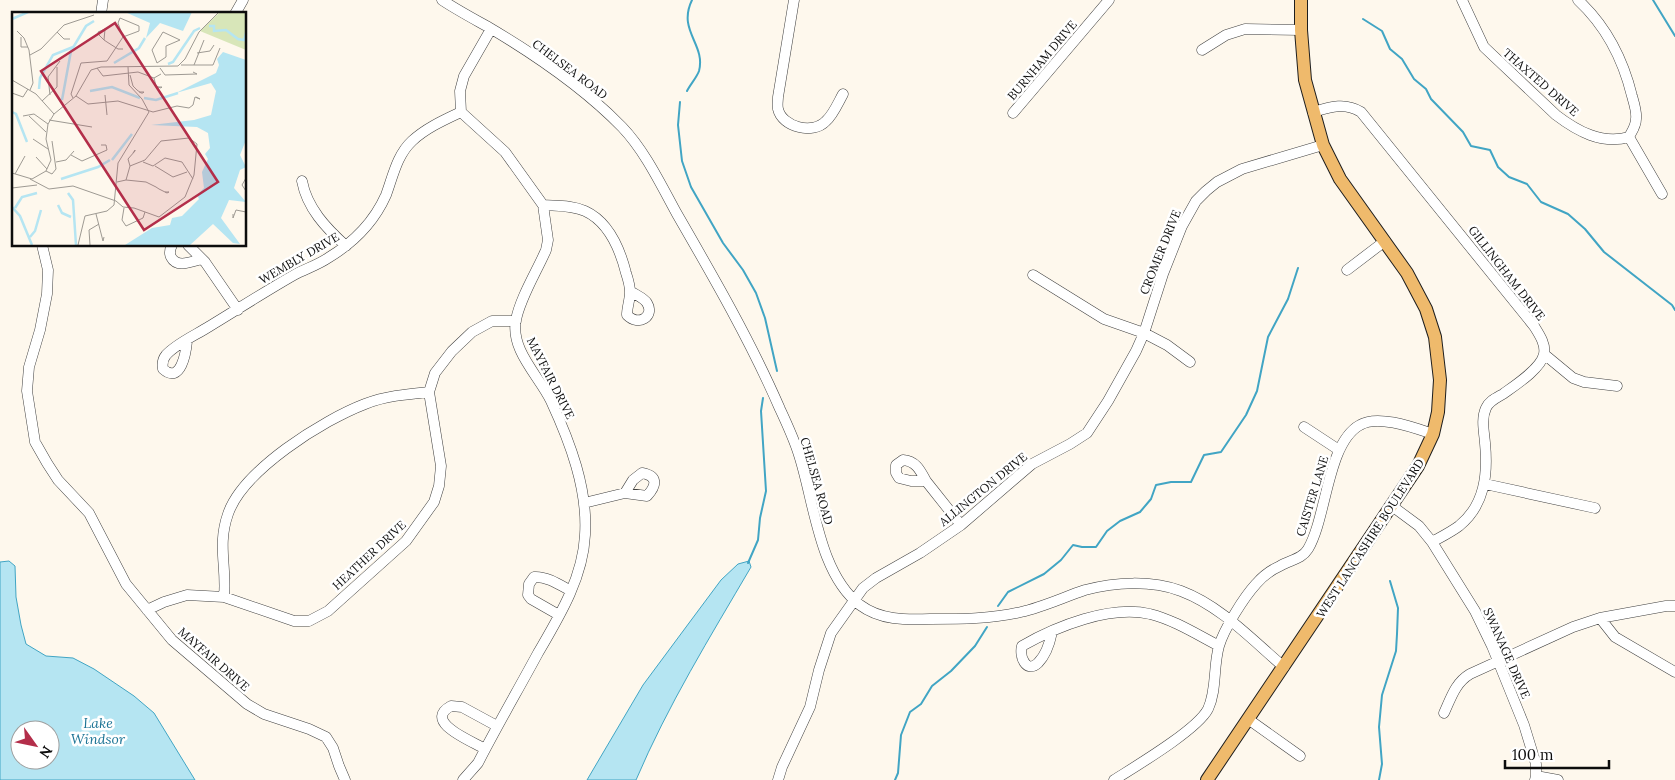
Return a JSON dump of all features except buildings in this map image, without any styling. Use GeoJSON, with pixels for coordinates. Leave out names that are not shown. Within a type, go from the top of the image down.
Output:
{"type":"FeatureCollection","features":[{"type":"Feature","properties":{"kind":"main road","name":"WEST LANCASHIRE BOULEVARD"},"geometry":{"type":"LineString","coordinates":[[1207,780],[1418,466],[1434,434],[1438,412],[1440,380],[1432,322],[1407,273],[1340,179],[1323,145],[1305,80],[1301,0]]}},
{"type":"Feature","properties":{"kind":"street"},"geometry":{"type":"LineString","coordinates":[[236,12],[243,0]]}},
{"type":"Feature","properties":{"kind":"street","name":"CHELSEA ROAD"},"geometry":{"type":"LineString","coordinates":[[442,0],[491,29],[588,96],[624,129],[649,164],[721,291],[762,370],[798,453],[825,553],[836,579],[854,600],[864,608],[882,617],[920,620],[983,619],[1023,612],[1086,590],[1116,583],[1151,584],[1180,590],[1207,604],[1284,668]]}},
{"type":"Feature","properties":{"kind":"street"},"geometry":{"type":"LineString","coordinates":[[794,0],[778,97],[780,113],[783,118],[799,128],[814,129],[826,121],[843,94]]}},
{"type":"Feature","properties":{"kind":"street","name":"BURNHAM DRIVE"},"geometry":{"type":"LineString","coordinates":[[1013,113],[1108,0]]}},
{"type":"Feature","properties":{"kind":"street","name":"THAXTED DRIVE"},"geometry":{"type":"LineString","coordinates":[[1462,0],[1484,47],[1556,115],[1567,123],[1593,136],[1608,140],[1629,137]]}},
{"type":"Feature","properties":{"kind":"street"},"geometry":{"type":"LineString","coordinates":[[1578,0],[1598,21],[1609,37],[1620,59],[1630,87],[1636,118],[1629,137],[1662,194]]}},
{"type":"Feature","properties":{"kind":"street"},"geometry":{"type":"LineString","coordinates":[[1202,50],[1226,35],[1245,28],[1301,30]]}},
{"type":"Feature","properties":{"kind":"street"},"geometry":{"type":"LineString","coordinates":[[461,112],[460,91],[464,76],[491,29]]}},
{"type":"Feature","properties":{"kind":"street","name":"GILLINGHAM DRIVE"},"geometry":{"type":"LineString","coordinates":[[1314,112],[1336,106],[1354,108],[1361,112],[1534,326],[1542,340],[1544,354]]}},
{"type":"Feature","properties":{"kind":"street","name":"MAYFAIR DRIVE"},"geometry":{"type":"LineString","coordinates":[[461,112],[505,152],[543,205],[548,240],[546,250],[522,302],[516,320],[517,342],[550,399],[575,464],[584,503],[586,534],[583,557],[571,591],[478,763],[463,780]]}},
{"type":"Feature","properties":{"kind":"street","name":"WEMBLY DRIVE"},"geometry":{"type":"LineString","coordinates":[[187,341],[346,246],[374,217],[398,162],[412,141],[432,126],[461,112]]}},
{"type":"Feature","properties":{"kind":"street","name":"CROMER DRIVE"},"geometry":{"type":"LineString","coordinates":[[1144,333],[1169,258],[1182,226],[1196,201],[1217,182],[1242,169],[1323,145]]}},
{"type":"Feature","properties":{"kind":"street"},"geometry":{"type":"LineString","coordinates":[[302,182],[305,196],[314,210],[328,230],[346,246]]}},
{"type":"Feature","properties":{"kind":"street"},"geometry":{"type":"LineString","coordinates":[[543,205],[574,207],[586,211],[600,222],[612,237],[622,256],[630,291]]}},
{"type":"Feature","properties":{"kind":"street"},"geometry":{"type":"LineString","coordinates":[[1347,270],[1385,241]]}},
{"type":"Feature","properties":{"kind":"street","name":"MAYFAIR DRIVE"},"geometry":{"type":"LineString","coordinates":[[42,246],[48,270],[47,294],[40,330],[29,367],[27,391],[35,442],[58,480],[89,513],[126,584],[172,640],[247,704],[264,714],[309,729],[326,737],[334,748],[345,780]]}},
{"type":"Feature","properties":{"kind":"street"},"geometry":{"type":"LineString","coordinates":[[172,246],[170,256],[180,264],[202,259]]}},
{"type":"Feature","properties":{"kind":"street"},"geometry":{"type":"LineString","coordinates":[[189,246],[220,281],[238,310]]}},
{"type":"Feature","properties":{"kind":"street"},"geometry":{"type":"LineString","coordinates":[[1033,274],[1104,319],[1144,333],[1190,362]]}},
{"type":"Feature","properties":{"kind":"street"},"geometry":{"type":"LineString","coordinates":[[224,597],[222,532],[228,511],[259,470],[309,433],[338,416],[367,403],[406,394],[429,392],[435,373],[452,351],[472,332],[492,321],[516,320]]}},
{"type":"Feature","properties":{"kind":"street","name":"ALLINGTON DRIVE"},"geometry":{"type":"LineString","coordinates":[[778,780],[810,706],[831,633],[863,588],[876,578],[920,554],[961,525],[1032,464],[1087,433],[1108,401],[1144,333]]}},
{"type":"Feature","properties":{"kind":"street"},"geometry":{"type":"LineString","coordinates":[[1432,542],[1458,527],[1476,507],[1485,484],[1487,462],[1483,422],[1486,407],[1490,401],[1527,376],[1544,354],[1573,378],[1584,382],[1617,386]]}},
{"type":"Feature","properties":{"kind":"street","name":"HEATHER DRIVE"},"geometry":{"type":"LineString","coordinates":[[147,610],[164,602],[187,595],[224,597],[294,621],[310,620],[328,611],[406,541],[434,502],[439,486],[441,466],[429,392]]}},
{"type":"Feature","properties":{"kind":"street","name":"CAISTER LANE"},"geometry":{"type":"LineString","coordinates":[[1114,780],[1165,746],[1202,717],[1207,710],[1212,694],[1219,646],[1231,622],[1256,584],[1280,565],[1297,558],[1308,550],[1339,450],[1353,431],[1359,425],[1366,422],[1378,421],[1401,424],[1434,434]]}},
{"type":"Feature","properties":{"kind":"street"},"geometry":{"type":"LineString","coordinates":[[1304,427],[1339,450]]}},
{"type":"Feature","properties":{"kind":"street"},"geometry":{"type":"LineString","coordinates":[[926,481],[961,525]]}},
{"type":"Feature","properties":{"kind":"street"},"geometry":{"type":"LineString","coordinates":[[1485,484],[1595,508]]}},
{"type":"Feature","properties":{"kind":"street"},"geometry":{"type":"LineString","coordinates":[[584,503],[625,493]]}},
{"type":"Feature","properties":{"kind":"street","name":"SWANAGE DRIVE"},"geometry":{"type":"LineString","coordinates":[[1392,506],[1419,526],[1432,542],[1475,611],[1498,661],[1531,744],[1536,764],[1536,778],[1558,780]]}},
{"type":"Feature","properties":{"kind":"street"},"geometry":{"type":"LineString","coordinates":[[559,615],[528,596],[529,584],[534,577],[545,578],[571,591]]}},
{"type":"Feature","properties":{"kind":"street"},"geometry":{"type":"LineString","coordinates":[[1444,713],[1456,686],[1463,679],[1498,661],[1573,627],[1600,618],[1675,606]]}},
{"type":"Feature","properties":{"kind":"street"},"geometry":{"type":"LineString","coordinates":[[1052,632],[1073,623],[1104,614],[1132,612],[1149,614],[1165,619],[1219,646]]}},
{"type":"Feature","properties":{"kind":"street"},"geometry":{"type":"LineString","coordinates":[[1600,618],[1615,637],[1675,672]]}},
{"type":"Feature","properties":{"kind":"street"},"geometry":{"type":"LineString","coordinates":[[485,749],[443,723],[441,718],[442,712],[451,706],[462,707],[497,726]]}},
{"type":"Feature","properties":{"kind":"street"},"geometry":{"type":"LineString","coordinates":[[1248,720],[1300,756]]}},
{"type":"Feature","properties":{"kind":"water","name":"Lake Windsor"},"geometry":{"type":"Polygon","coordinates":[[[9,561],[15,566],[16,597],[26,644],[46,656],[73,658],[94,669],[134,696],[154,713],[195,780],[0,780],[0,562],[9,561]]]}},
{"type":"Feature","properties":{"kind":"water"},"geometry":{"type":"Polygon","coordinates":[[[749,561],[751,567],[676,698],[636,780],[587,780],[643,685],[721,580],[738,564],[749,561]]]}},
{"type":"Feature","properties":{"kind":"waterway"},"geometry":{"type":"LineString","coordinates":[[687,91],[699,71],[700,61],[699,53],[689,29],[688,11],[692,0]]}},
{"type":"Feature","properties":{"kind":"waterway"},"geometry":{"type":"LineString","coordinates":[[1653,0],[1675,36]]}},
{"type":"Feature","properties":{"kind":"waterway"},"geometry":{"type":"LineString","coordinates":[[1363,19],[1382,31],[1390,49],[1402,59],[1414,79],[1426,89],[1431,99],[1463,132],[1471,146],[1490,150],[1498,167],[1509,177],[1527,184],[1541,202],[1568,214],[1585,229],[1604,252],[1672,305],[1675,310]]}},
{"type":"Feature","properties":{"kind":"waterway"},"geometry":{"type":"LineString","coordinates":[[680,102],[678,125],[682,161],[691,187],[723,243],[743,270],[756,293],[765,318],[777,371]]}},
{"type":"Feature","properties":{"kind":"waterway"},"geometry":{"type":"LineString","coordinates":[[998,606],[1008,592],[1044,574],[1061,560],[1073,545],[1096,547],[1107,531],[1120,521],[1140,512],[1151,499],[1156,485],[1171,482],[1191,482],[1204,455],[1221,452],[1246,415],[1257,391],[1268,337],[1288,299],[1298,268]]}},
{"type":"Feature","properties":{"kind":"waterway"},"geometry":{"type":"LineString","coordinates":[[748,563],[758,540],[760,518],[766,491],[761,411],[763,398]]}},
{"type":"Feature","properties":{"kind":"waterway"},"geometry":{"type":"LineString","coordinates":[[1379,780],[1382,764],[1379,727],[1382,695],[1396,651],[1397,634],[1398,608],[1390,581]]}},
{"type":"Feature","properties":{"kind":"waterway"},"geometry":{"type":"LineString","coordinates":[[895,780],[898,773],[901,735],[910,712],[921,704],[932,686],[951,671],[975,646],[987,627]]}}]}
